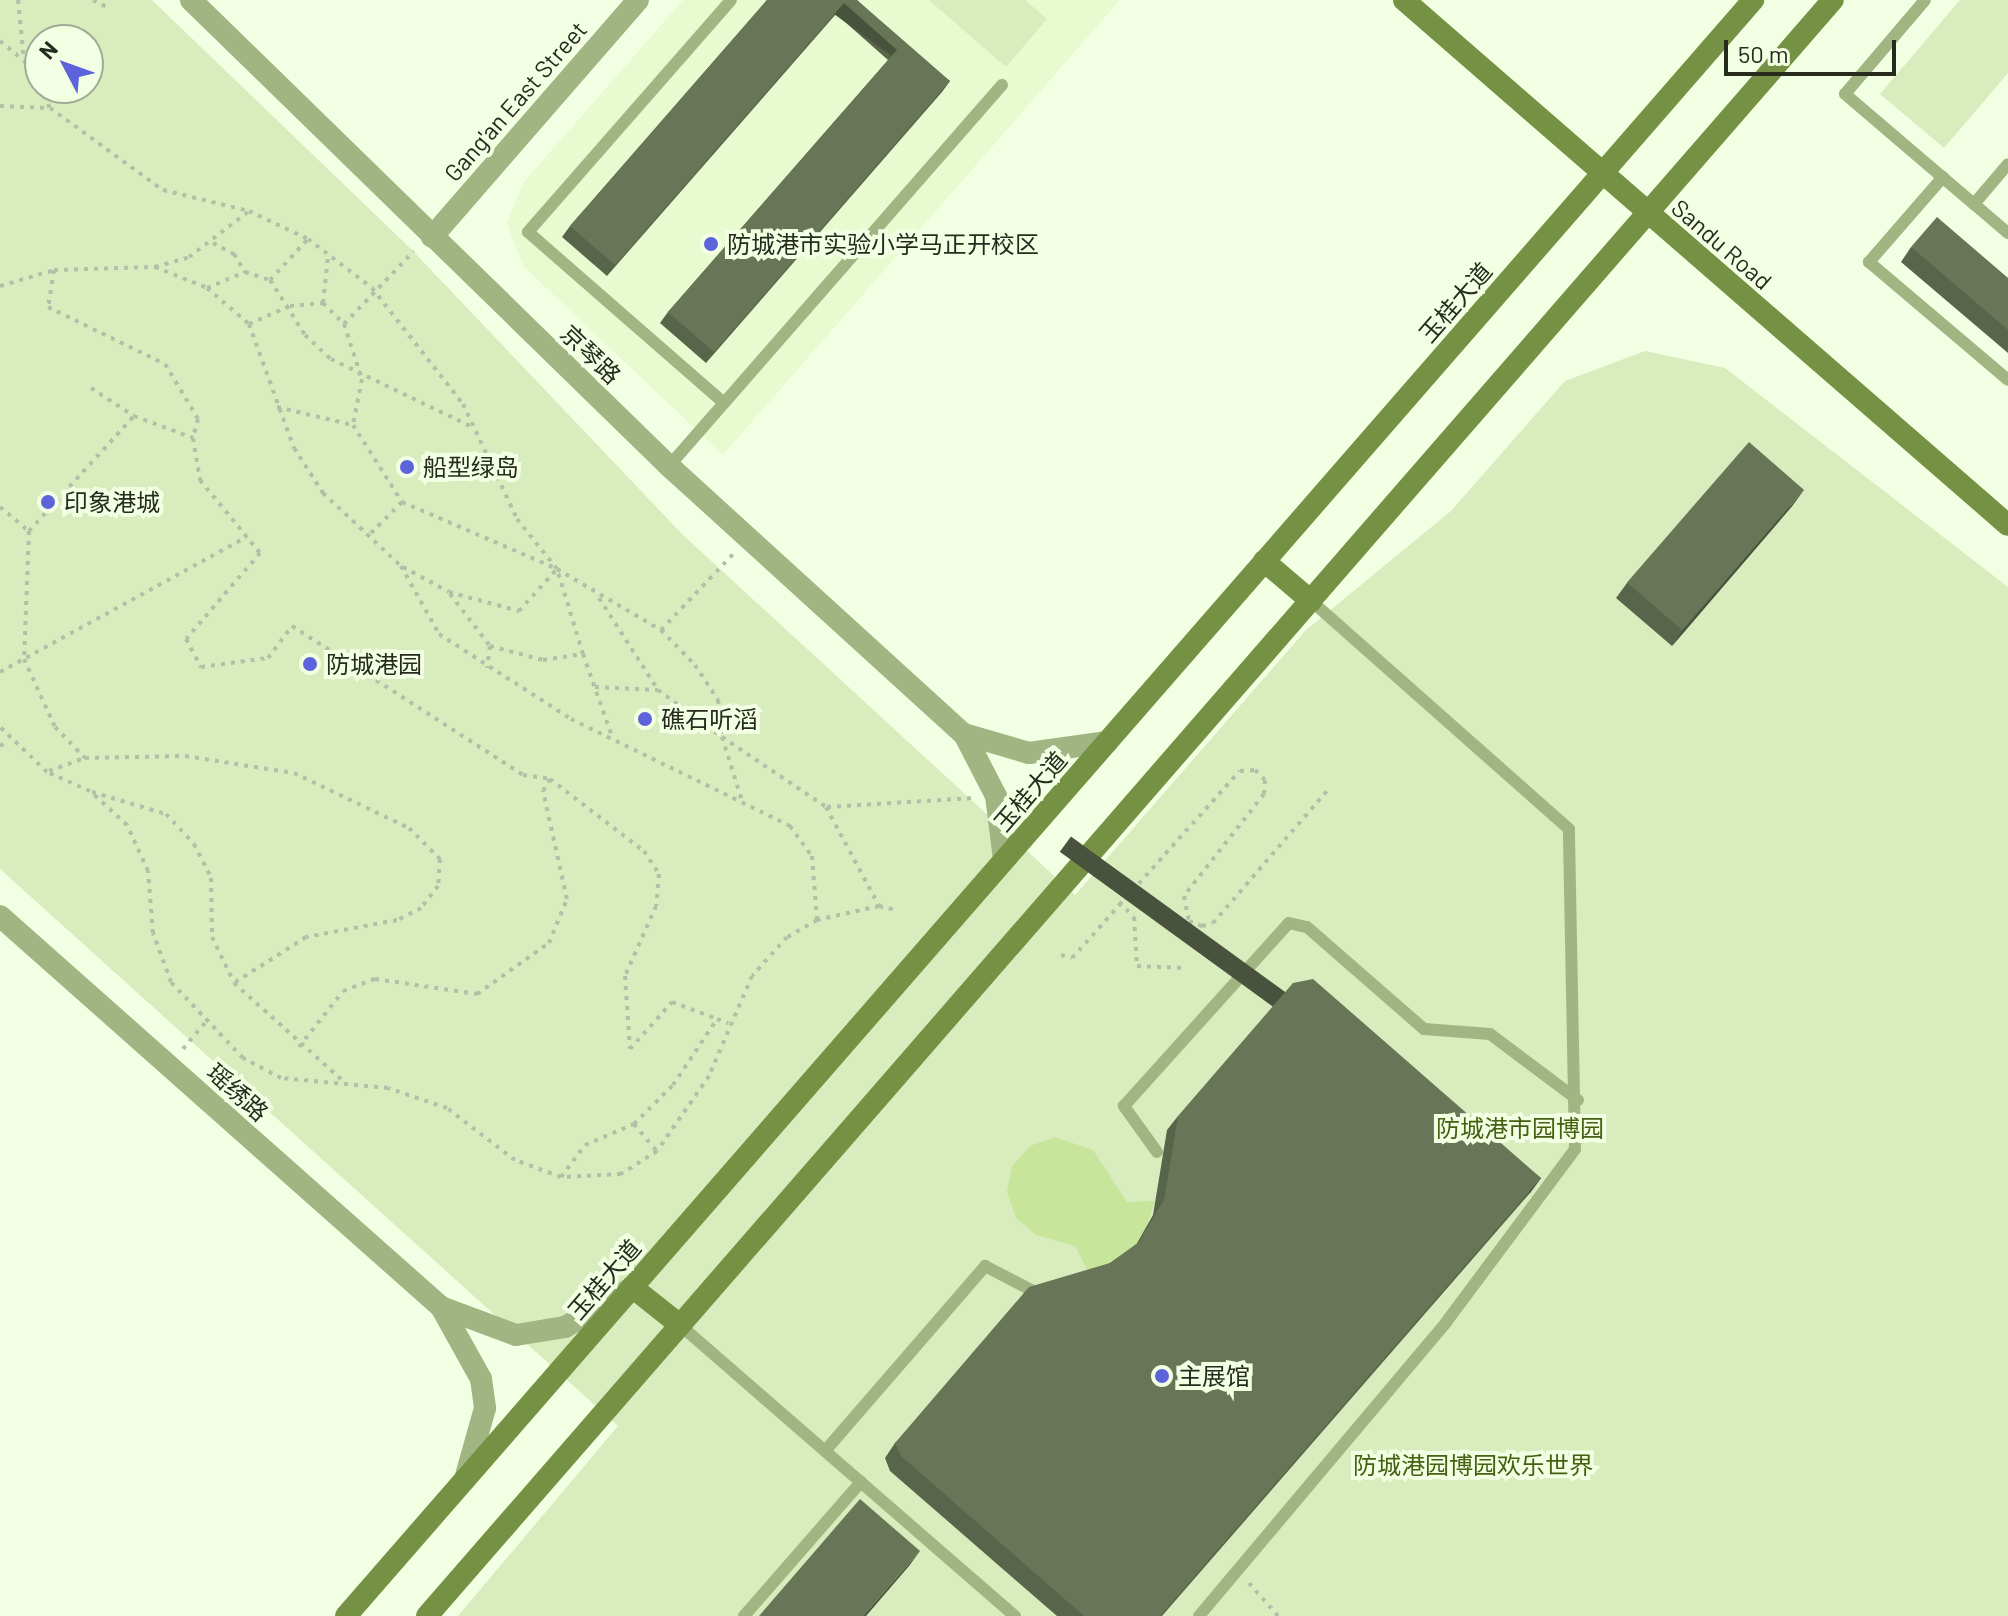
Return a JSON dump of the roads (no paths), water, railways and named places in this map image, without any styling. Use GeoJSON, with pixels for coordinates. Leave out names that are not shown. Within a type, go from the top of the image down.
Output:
{"type":"FeatureCollection","features":[{"type":"Feature","properties":{"kind":"main road","name":"Sandu Road"},"geometry":{"type":"LineString","coordinates":[[1404,0],[2008,525]]}},
{"type":"Feature","properties":{"kind":"main road","name":"玉桂大道"},"geometry":{"type":"LineString","coordinates":[[346,1616],[1753,0]]}},
{"type":"Feature","properties":{"kind":"main road"},"geometry":{"type":"LineString","coordinates":[[427,1616],[1833,0]]}},
{"type":"Feature","properties":{"kind":"main road"},"geometry":{"type":"LineString","coordinates":[[1264,561],[1311,601]]}},
{"type":"Feature","properties":{"kind":"main road"},"geometry":{"type":"LineString","coordinates":[[632,1287],[680,1325]]}},
{"type":"Feature","properties":{"kind":"street","name":"京琴路"},"geometry":{"type":"LineString","coordinates":[[191,0],[669,466],[964,734]]}},
{"type":"Feature","properties":{"kind":"street","name":"Gang'an East Street"},"geometry":{"type":"LineString","coordinates":[[432,237],[638,0]]}},
{"type":"Feature","properties":{"kind":"street"},"geometry":{"type":"LineString","coordinates":[[964,734],[1029,753],[1107,742]]}},
{"type":"Feature","properties":{"kind":"street"},"geometry":{"type":"LineString","coordinates":[[964,734],[996,796],[1004,859]]}},
{"type":"Feature","properties":{"kind":"street","name":"瑶绣路"},"geometry":{"type":"LineString","coordinates":[[0,916],[441,1307]]}},
{"type":"Feature","properties":{"kind":"street"},"geometry":{"type":"LineString","coordinates":[[441,1307],[516,1335],[565,1327],[632,1287]]}},
{"type":"Feature","properties":{"kind":"street"},"geometry":{"type":"LineString","coordinates":[[441,1307],[481,1379],[485,1408],[465,1479]]}},
{"type":"Feature","properties":{"kind":"lane"},"geometry":{"type":"LineString","coordinates":[[724,403],[528,232],[731,0]]}},
{"type":"Feature","properties":{"kind":"lane"},"geometry":{"type":"LineString","coordinates":[[1925,0],[1845,94],[2008,233]]}},
{"type":"Feature","properties":{"kind":"lane"},"geometry":{"type":"LineString","coordinates":[[669,466],[1002,85]]}},
{"type":"Feature","properties":{"kind":"lane"},"geometry":{"type":"LineString","coordinates":[[1974,204],[2008,164]]}},
{"type":"Feature","properties":{"kind":"lane"},"geometry":{"type":"LineString","coordinates":[[1943,177],[1869,262],[2008,380]]}},
{"type":"Feature","properties":{"kind":"lane"},"geometry":{"type":"LineString","coordinates":[[1199,1616],[1447,1321],[1575,1149],[1578,1100],[1569,829],[1311,601]]}},
{"type":"Feature","properties":{"kind":"lane"},"geometry":{"type":"LineString","coordinates":[[1157,1152],[1124,1106],[1289,923],[1307,927],[1424,1029],[1490,1034],[1578,1100]]}},
{"type":"Feature","properties":{"kind":"lane"},"geometry":{"type":"LineString","coordinates":[[825,1451],[985,1266],[1035,1292]]}},
{"type":"Feature","properties":{"kind":"lane"},"geometry":{"type":"LineString","coordinates":[[680,1325],[1015,1616]]}},
{"type":"Feature","properties":{"kind":"lane"},"geometry":{"type":"LineString","coordinates":[[744,1616],[861,1482]]}},
{"type":"Feature","properties":{"kind":"place","name":"防城港市实验小学马正开校区"},"geometry":{"type":"Point","coordinates":[711,244]}},
{"type":"Feature","properties":{"kind":"place","name":"船型绿岛"},"geometry":{"type":"Point","coordinates":[407,467]}},
{"type":"Feature","properties":{"kind":"place","name":"印象港城"},"geometry":{"type":"Point","coordinates":[48,502]}},
{"type":"Feature","properties":{"kind":"place","name":"防城港园"},"geometry":{"type":"Point","coordinates":[310,664]}},
{"type":"Feature","properties":{"kind":"place","name":"礁石听滔"},"geometry":{"type":"Point","coordinates":[645,719]}},
{"type":"Feature","properties":{"kind":"place","name":"主展馆"},"geometry":{"type":"Point","coordinates":[1162,1376]}},
{"type":"Feature","properties":{"kind":"park label","name":"防城港市园博园"},"geometry":{"type":"Point","coordinates":[1520,1128]}},
{"type":"Feature","properties":{"kind":"park label","name":"防城港园博园欢乐世界"},"geometry":{"type":"Point","coordinates":[1473,1465]}}]}
